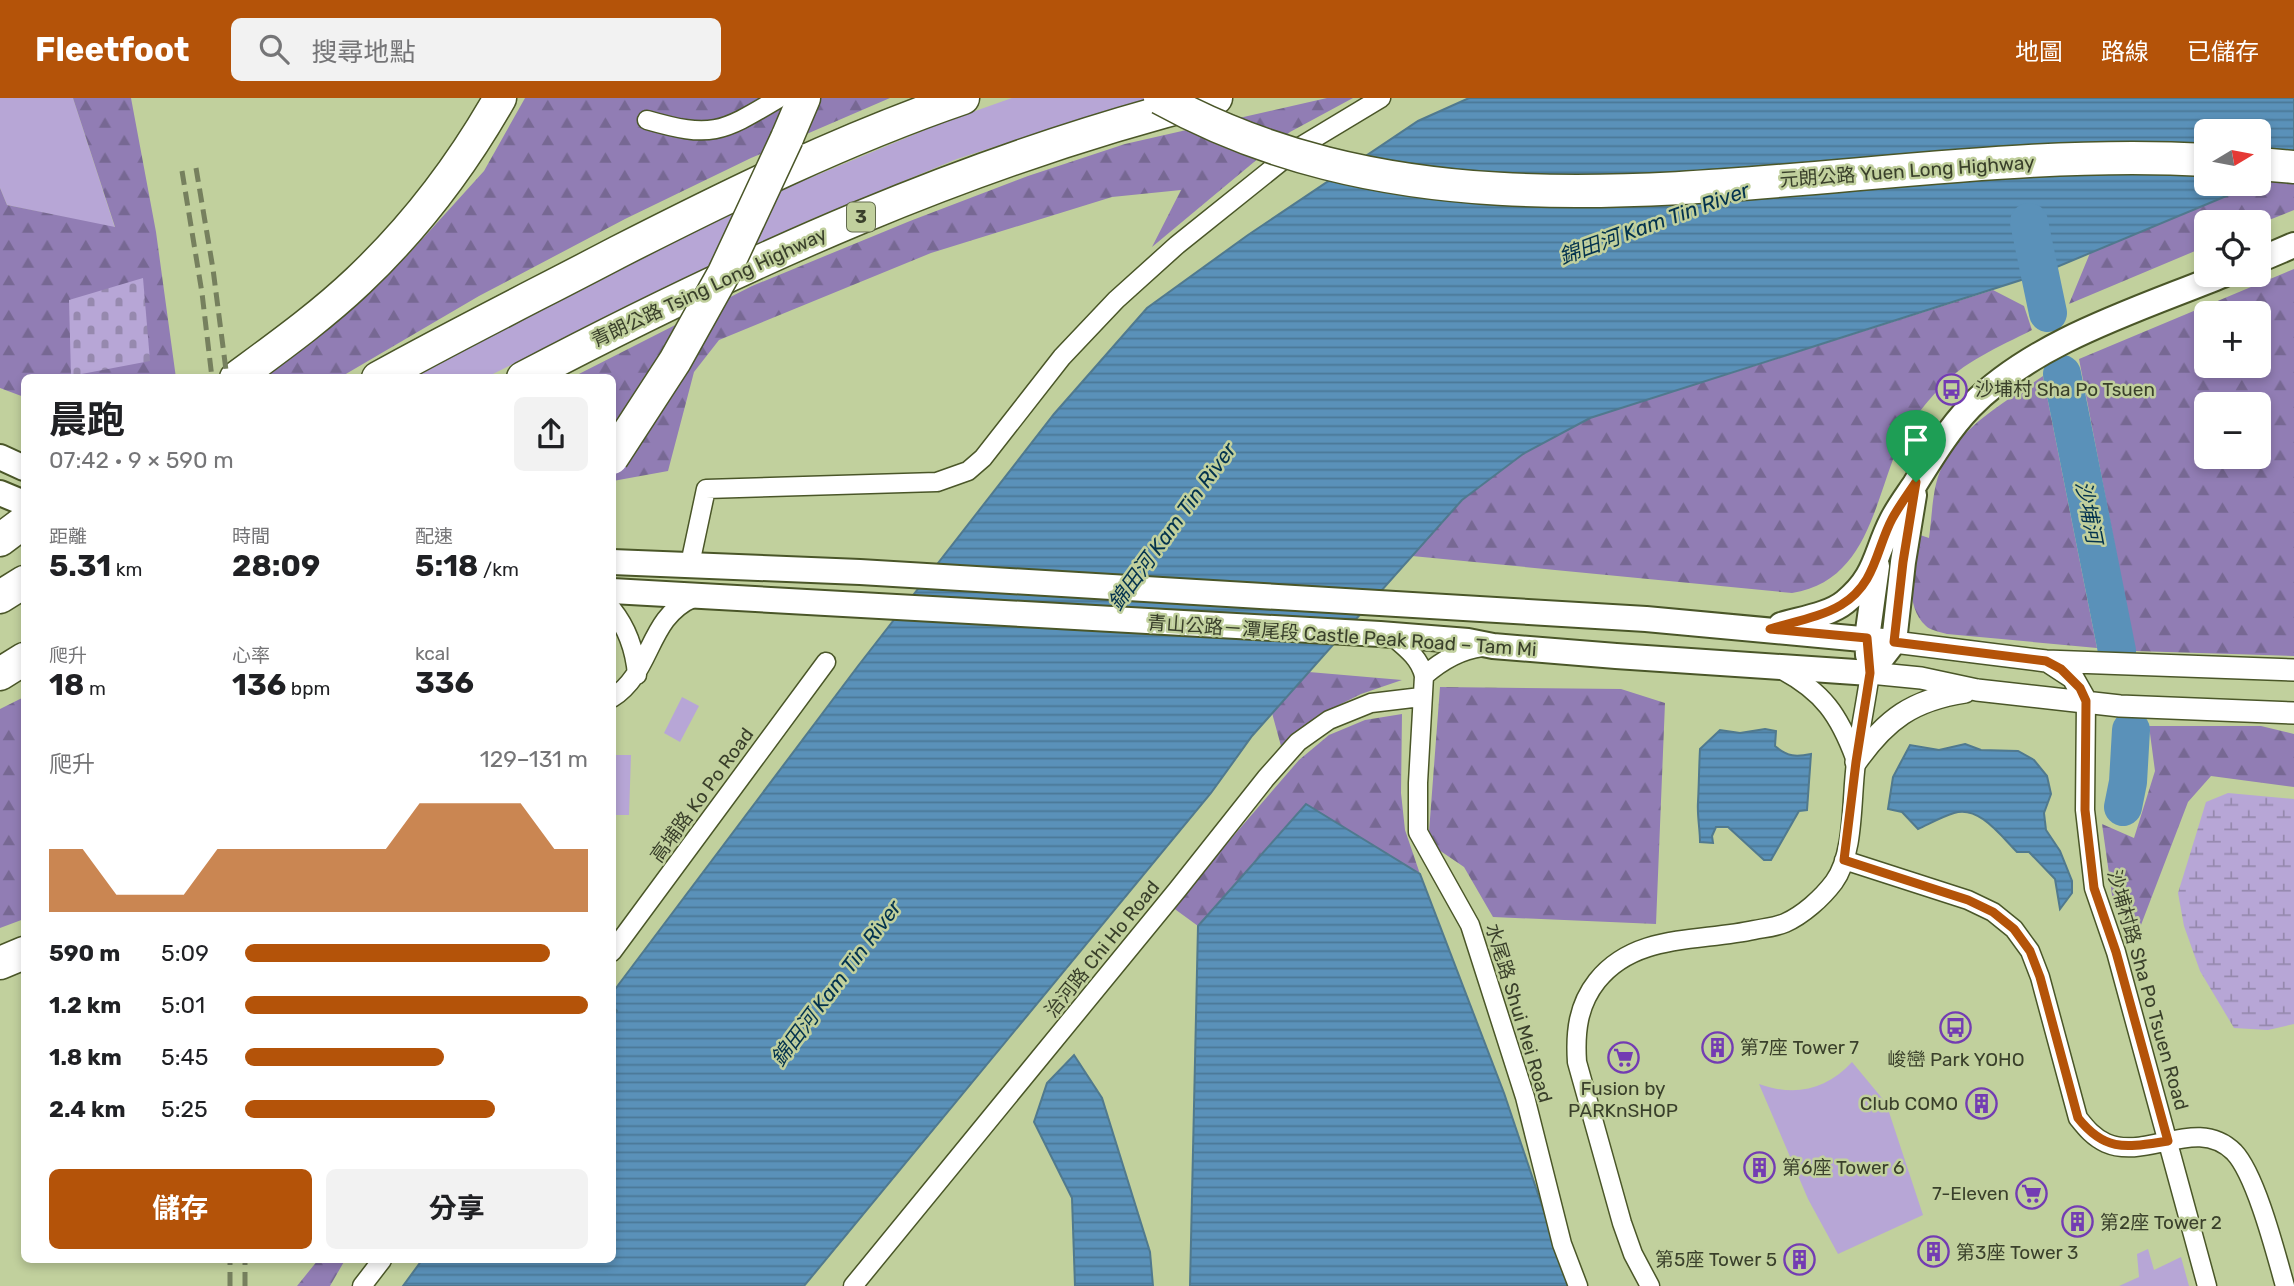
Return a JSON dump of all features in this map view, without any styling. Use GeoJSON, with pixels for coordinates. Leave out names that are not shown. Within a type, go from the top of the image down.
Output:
{"type":"FeatureCollection","features":[{"type":"Feature","properties":{"kind":"highway"},"geometry":{"type":"LineString","coordinates":[[241,374],[317,317],[358,281],[396,242],[433,198],[500,98]]}},
{"type":"Feature","properties":{"kind":"highway"},"geometry":{"type":"LineString","coordinates":[[616,452],[675,360],[724,273],[804,98]]}},
{"type":"Feature","properties":{"kind":"highway"},"geometry":{"type":"LineString","coordinates":[[385,374],[745,189],[876,130],[963,98]]}},
{"type":"Feature","properties":{"kind":"highway","name":"元朗公路 Yuen Long Highway"},"geometry":{"type":"LineString","coordinates":[[1160,98],[1218,127],[1315,160],[1407,179],[1514,189],[1584,191],[1691,188],[2071,159],[2194,160]]}},
{"type":"Feature","properties":{"kind":"highway","name":"青朗公路 Tsing Long Highway"},"geometry":{"type":"LineString","coordinates":[[531,374],[772,254],[942,184],[1134,121],[1216,98]]}},
{"type":"Feature","properties":{"kind":"highway"},"geometry":{"type":"LineString","coordinates":[[2272,165],[2294,167]]}},
{"type":"Feature","properties":{"kind":"highway"},"geometry":{"type":"LineString","coordinates":[[0,540],[21,524]]}},
{"type":"Feature","properties":{"kind":"highway"},"geometry":{"type":"LineString","coordinates":[[0,597],[21,584]]}},
{"type":"Feature","properties":{"kind":"highway"},"geometry":{"type":"LineString","coordinates":[[0,674],[21,661]]}},
{"type":"Feature","properties":{"kind":"highway"},"geometry":{"type":"LineString","coordinates":[[0,963],[21,954]]}},
{"type":"Feature","properties":{"kind":"main road"},"geometry":{"type":"LineString","coordinates":[[2271,255],[2294,245]]}},
{"type":"Feature","properties":{"kind":"main road","name":"青山公路－潭尾段 Castle Peak Road – Tam Mi"},"geometry":{"type":"LineString","coordinates":[[616,562],[860,572],[1770,629],[1844,604],[1858,590],[1878,561],[1892,519],[1932,455],[1971,407],[2015,371],[2090,330],[2194,287]]}},
{"type":"Feature","properties":{"kind":"main road"},"geometry":{"type":"LineString","coordinates":[[0,457],[21,467]]}},
{"type":"Feature","properties":{"kind":"main road","name":"青山公路－潭尾段 Castle Peak Road – Tam Mi"},"geometry":{"type":"LineString","coordinates":[[1894,642],[1916,482]]}},
{"type":"Feature","properties":{"kind":"main road"},"geometry":{"type":"LineString","coordinates":[[0,493],[21,502]]}},
{"type":"Feature","properties":{"kind":"main road"},"geometry":{"type":"LineString","coordinates":[[1870,673],[1867,638],[1878,561]]}},
{"type":"Feature","properties":{"kind":"main road","name":"青山公路－潭尾段 Castle Peak Road – Tam Mi"},"geometry":{"type":"LineString","coordinates":[[616,592],[1386,635],[1468,641],[1493,646],[1870,673]]}},
{"type":"Feature","properties":{"kind":"main road"},"geometry":{"type":"LineString","coordinates":[[1770,629],[1894,642],[1870,673]]}},
{"type":"Feature","properties":{"kind":"street"},"geometry":{"type":"LineString","coordinates":[[647,120],[682,130],[716,130],[737,123],[779,98]]}},
{"type":"Feature","properties":{"kind":"street"},"geometry":{"type":"LineString","coordinates":[[690,565],[706,489],[937,482],[968,471],[983,458],[1062,357],[1150,269],[1217,211],[1298,148],[1368,103],[1381,98]]}},
{"type":"Feature","properties":{"kind":"street"},"geometry":{"type":"LineString","coordinates":[[616,694],[637,675],[663,620],[676,606],[692,598]]}},
{"type":"Feature","properties":{"kind":"street"},"geometry":{"type":"LineString","coordinates":[[616,615],[628,633],[637,675]]}},
{"type":"Feature","properties":{"kind":"street"},"geometry":{"type":"LineString","coordinates":[[1386,635],[1410,652],[1420,664],[1424,676],[1455,654],[1493,646]]}},
{"type":"Feature","properties":{"kind":"street"},"geometry":{"type":"LineString","coordinates":[[1894,642],[2046,661],[2294,670]]}},
{"type":"Feature","properties":{"kind":"street"},"geometry":{"type":"LineString","coordinates":[[2046,661],[2073,678],[2086,701]]}},
{"type":"Feature","properties":{"kind":"street","name":"高埔路 Ko Po Road"},"geometry":{"type":"LineString","coordinates":[[616,947],[826,663]]}},
{"type":"Feature","properties":{"kind":"street"},"geometry":{"type":"LineString","coordinates":[[1780,668],[1803,681],[1824,699],[1843,728],[1856,762]]}},
{"type":"Feature","properties":{"kind":"street"},"geometry":{"type":"LineString","coordinates":[[1650,1286],[1633,1254],[1622,1223],[1577,1062],[1575,1037],[1580,1013],[1590,990],[1605,971],[1625,956],[1647,946],[1737,934],[1784,924],[1822,897],[1836,880],[1844,860],[1870,673],[1921,678],[1977,690],[2120,706],[2294,713]]}},
{"type":"Feature","properties":{"kind":"street","name":"水尾路 Shui Mei Road"},"geometry":{"type":"LineString","coordinates":[[1424,676],[1421,697],[1418,832],[1470,925],[1525,1097],[1562,1244],[1578,1286]]}},
{"type":"Feature","properties":{"kind":"street"},"geometry":{"type":"LineString","coordinates":[[1856,762],[1887,723],[1912,707],[1934,697],[1977,690]]}},
{"type":"Feature","properties":{"kind":"street","name":"治河路 Chi Ho Road"},"geometry":{"type":"LineString","coordinates":[[853,1286],[1298,742],[1329,720],[1371,703],[1421,697]]}},
{"type":"Feature","properties":{"kind":"street","name":"沙埔村路 Sha Po Tsuen Road"},"geometry":{"type":"LineString","coordinates":[[2086,701],[2085,810],[2094,888],[2116,952],[2207,1286]]}},
{"type":"Feature","properties":{"kind":"street"},"geometry":{"type":"LineString","coordinates":[[1844,860],[1968,900],[1993,912],[2014,929],[2030,951],[2040,977],[2078,1118],[2090,1133],[2106,1143],[2125,1147],[2192,1136],[2214,1139],[2232,1151],[2246,1169],[2285,1286]]}},
{"type":"Feature","properties":{"kind":"street"},"geometry":{"type":"LineString","coordinates":[[362,1286],[380,1263]]}},
{"type":"Feature","properties":{"kind":"green space"},"geometry":{"type":"Polygon","coordinates":[[[0,98],[73,98],[115,228],[7,205],[0,188],[0,98]]]}},
{"type":"Feature","properties":{"kind":"green space"},"geometry":{"type":"Polygon","coordinates":[[[73,98],[131,98],[156,232],[175,374],[21,374],[21,396],[0,388],[0,188],[7,205],[115,227],[73,98]]]}},
{"type":"Feature","properties":{"kind":"green space"},"geometry":{"type":"Polygon","coordinates":[[[525,98],[890,98],[751,158],[625,219],[479,296],[346,374],[268,374],[406,257],[484,171],[525,98]]]}},
{"type":"Feature","properties":{"kind":"green space"},"geometry":{"type":"Polygon","coordinates":[[[1012,98],[1157,98],[1108,110],[957,159],[807,221],[493,374],[419,374],[613,270],[793,185],[944,122],[1012,98]]]}},
{"type":"Feature","properties":{"kind":"green space"},"geometry":{"type":"Polygon","coordinates":[[[1327,98],[1353,98],[1290,132],[1152,247],[1181,190],[1112,197],[931,253],[719,340],[694,372],[668,471],[616,480],[616,374],[579,374],[752,286],[1028,176],[1125,144],[1327,98]]]}},
{"type":"Feature","properties":{"kind":"green space"},"geometry":{"type":"Polygon","coordinates":[[[2294,168],[2294,210],[2271,219],[2271,210],[2194,210],[2194,251],[2069,304],[2090,253],[2227,196],[2272,196],[2272,177],[2294,168]]]}},
{"type":"Feature","properties":{"kind":"green space"},"geometry":{"type":"Polygon","coordinates":[[[2294,269],[2294,656],[2135,651],[2079,359],[2194,311],[2194,378],[2271,378],[2271,301],[2218,301],[2251,287],[2271,287],[2271,279],[2294,269]]]}},
{"type":"Feature","properties":{"kind":"green space"},"geometry":{"type":"Polygon","coordinates":[[[143,278],[150,361],[71,374],[69,300],[143,278]]]}},
{"type":"Feature","properties":{"kind":"green space"},"geometry":{"type":"Polygon","coordinates":[[[1993,290],[2024,306],[2032,330],[1958,371],[1928,401],[1900,442],[1865,535],[1853,556],[1837,573],[1817,585],[1792,593],[1412,556],[1462,500],[1523,454],[1590,418],[1993,290]]]}},
{"type":"Feature","properties":{"kind":"green space"},"geometry":{"type":"Polygon","coordinates":[[[2043,376],[2097,648],[1947,634],[1926,626],[1914,606],[1911,582],[1917,534],[1929,538],[1935,489],[1947,458],[1957,443],[1983,418],[2043,376]]]}},
{"type":"Feature","properties":{"kind":"green space"},"geometry":{"type":"Polygon","coordinates":[[[1309,672],[1402,680],[1361,694],[1317,716],[1281,746],[1272,713],[1309,672]]]}},
{"type":"Feature","properties":{"kind":"green space"},"geometry":{"type":"Polygon","coordinates":[[[1440,687],[1621,689],[1665,703],[1656,924],[1493,917],[1464,867],[1439,850],[1429,832],[1440,687]]]}},
{"type":"Feature","properties":{"kind":"green space"},"geometry":{"type":"Polygon","coordinates":[[[682,697],[699,706],[680,742],[664,733],[682,697]]]}},
{"type":"Feature","properties":{"kind":"green space"},"geometry":{"type":"Polygon","coordinates":[[[21,698],[21,920],[0,928],[0,709],[21,698]]]}},
{"type":"Feature","properties":{"kind":"green space"},"geometry":{"type":"Polygon","coordinates":[[[1402,714],[1401,793],[1405,830],[1420,874],[1306,804],[1198,926],[1172,907],[1299,760],[1329,735],[1365,720],[1402,714]]]}},
{"type":"Feature","properties":{"kind":"green space"},"geometry":{"type":"Polygon","coordinates":[[[2149,726],[2261,726],[2294,734],[2294,787],[2211,776],[2188,802],[2136,938],[2113,902],[2102,824],[2134,838],[2155,771],[2149,726]]]}},
{"type":"Feature","properties":{"kind":"green space"},"geometry":{"type":"Polygon","coordinates":[[[616,755],[631,755],[629,815],[616,815],[616,755]]]}},
{"type":"Feature","properties":{"kind":"green space"},"geometry":{"type":"Polygon","coordinates":[[[2228,793],[2294,799],[2294,1024],[2268,1030],[2234,1028],[2200,971],[2184,926],[2178,893],[2206,802],[2228,793]]]}},
{"type":"Feature","properties":{"kind":"green space"},"geometry":{"type":"Polygon","coordinates":[[[1852,1062],[1886,1103],[1923,1215],[1838,1254],[1808,1199],[1759,1084],[1785,1090],[1809,1088],[1832,1079],[1852,1062]]]}},
{"type":"Feature","properties":{"kind":"green space"},"geometry":{"type":"Polygon","coordinates":[[[2148,1249],[2154,1270],[2181,1257],[2189,1286],[2119,1286],[2139,1277],[2137,1254],[2148,1249]]]}},
{"type":"Feature","properties":{"kind":"green space"},"geometry":{"type":"Polygon","coordinates":[[[316,1263],[343,1263],[330,1286],[297,1286],[316,1263]]]}},
{"type":"Feature","properties":{"kind":"water","name":"錦田河 Kam Tin River"},"geometry":{"type":"Polygon","coordinates":[[[1469,98],[2294,98],[2294,168],[2272,177],[2272,119],[2194,119],[2194,196],[2226,196],[2040,274],[1590,418],[1523,454],[1462,500],[1252,736],[1211,793],[804,1286],[403,1286],[420,1263],[616,1263],[616,988],[858,666],[1054,414],[1147,308],[1248,235],[1418,121],[1469,98]]]}},
{"type":"Feature","properties":{"kind":"water"},"geometry":{"type":"Polygon","coordinates":[[[1765,729],[1776,731],[1775,746],[1784,752],[1796,756],[1811,754],[1807,810],[1799,811],[1771,860],[1764,860],[1728,827],[1716,827],[1712,836],[1713,843],[1700,842],[1698,812],[1700,749],[1720,730],[1740,733],[1765,729]]]}},
{"type":"Feature","properties":{"kind":"water"},"geometry":{"type":"Polygon","coordinates":[[[1965,744],[1981,750],[2018,751],[2034,760],[2047,776],[2051,794],[2044,813],[2046,830],[2060,851],[2072,881],[2072,893],[2060,909],[2055,879],[2029,852],[2017,852],[1981,818],[1972,813],[1954,813],[1918,829],[1902,812],[1888,809],[1893,777],[1910,745],[1939,750],[1965,744]]]}},
{"type":"Feature","properties":{"kind":"water"},"geometry":{"type":"Polygon","coordinates":[[[1306,804],[1420,874],[1504,1093],[1569,1286],[1190,1286],[1198,926],[1306,804]]]}},
{"type":"Feature","properties":{"kind":"water"},"geometry":{"type":"Polygon","coordinates":[[[1074,1055],[1102,1098],[1150,1252],[1153,1286],[1075,1286],[1072,1198],[1034,1122],[1047,1083],[1074,1055]]]}},
{"type":"Feature","properties":{"kind":"waterway","name":"沙埔河"},"geometry":{"type":"LineString","coordinates":[[2029,222],[2048,313]]}},
{"type":"Feature","properties":{"kind":"waterway","name":"沙埔河"},"geometry":{"type":"LineString","coordinates":[[2062,374],[2117,651]]}},
{"type":"Feature","properties":{"kind":"waterway","name":"沙埔河"},"geometry":{"type":"LineString","coordinates":[[2123,807],[2128,782],[2131,730]]}},
{"type":"Feature","properties":{"kind":"railway"},"geometry":{"type":"LineString","coordinates":[[196,168],[226,374]]}},
{"type":"Feature","properties":{"kind":"railway"},"geometry":{"type":"LineString","coordinates":[[182,171],[202,293],[212,374]]}},
{"type":"Feature","properties":{"kind":"railway"},"geometry":{"type":"LineString","coordinates":[[230,1263],[230,1286]]}},
{"type":"Feature","properties":{"kind":"railway"},"geometry":{"type":"LineString","coordinates":[[245,1263],[245,1286]]}},
{"type":"Feature","properties":{"kind":"place","name":"沙埔村 Sha Po Tsuen"},"geometry":{"type":"Point","coordinates":[1952,389]}},
{"type":"Feature","properties":{"kind":"place","name":"峻巒 Park YOHO"},"geometry":{"type":"Point","coordinates":[1956,1028]}},
{"type":"Feature","properties":{"kind":"place","name":"第7座 Tower 7"},"geometry":{"type":"Point","coordinates":[1717,1047]}},
{"type":"Feature","properties":{"kind":"place","name":"Fusion by PARKnSHOP"},"geometry":{"type":"Point","coordinates":[1623,1057]}},
{"type":"Feature","properties":{"kind":"place","name":"Club COMO"},"geometry":{"type":"Point","coordinates":[1981,1103]}},
{"type":"Feature","properties":{"kind":"place","name":"第6座 Tower 6"},"geometry":{"type":"Point","coordinates":[1759,1167]}},
{"type":"Feature","properties":{"kind":"place","name":"7-Eleven"},"geometry":{"type":"Point","coordinates":[2032,1193]}},
{"type":"Feature","properties":{"kind":"place","name":"第2座 Tower 2"},"geometry":{"type":"Point","coordinates":[2077,1222]}},
{"type":"Feature","properties":{"kind":"place","name":"第3座 Tower 3"},"geometry":{"type":"Point","coordinates":[1933,1252]}},
{"type":"Feature","properties":{"kind":"place","name":"第5座 Tower 5"},"geometry":{"type":"Point","coordinates":[1800,1259]}},
{"type":"Feature","properties":{"kind":"route"},"geometry":{"type":"LineString","coordinates":[[1916,482],[1894,642],[2046,661],[2073,678],[2086,701],[2085,810],[2094,888],[2116,952],[2168,1141],[2125,1147],[2106,1143],[2090,1133],[2078,1118],[2040,977],[2030,951],[2014,929],[1993,912],[1968,900],[1844,860],[1870,673],[1867,638],[1770,629],[1833,609],[1844,604],[1858,590],[1878,561],[1892,519],[1916,482]]}}]}
